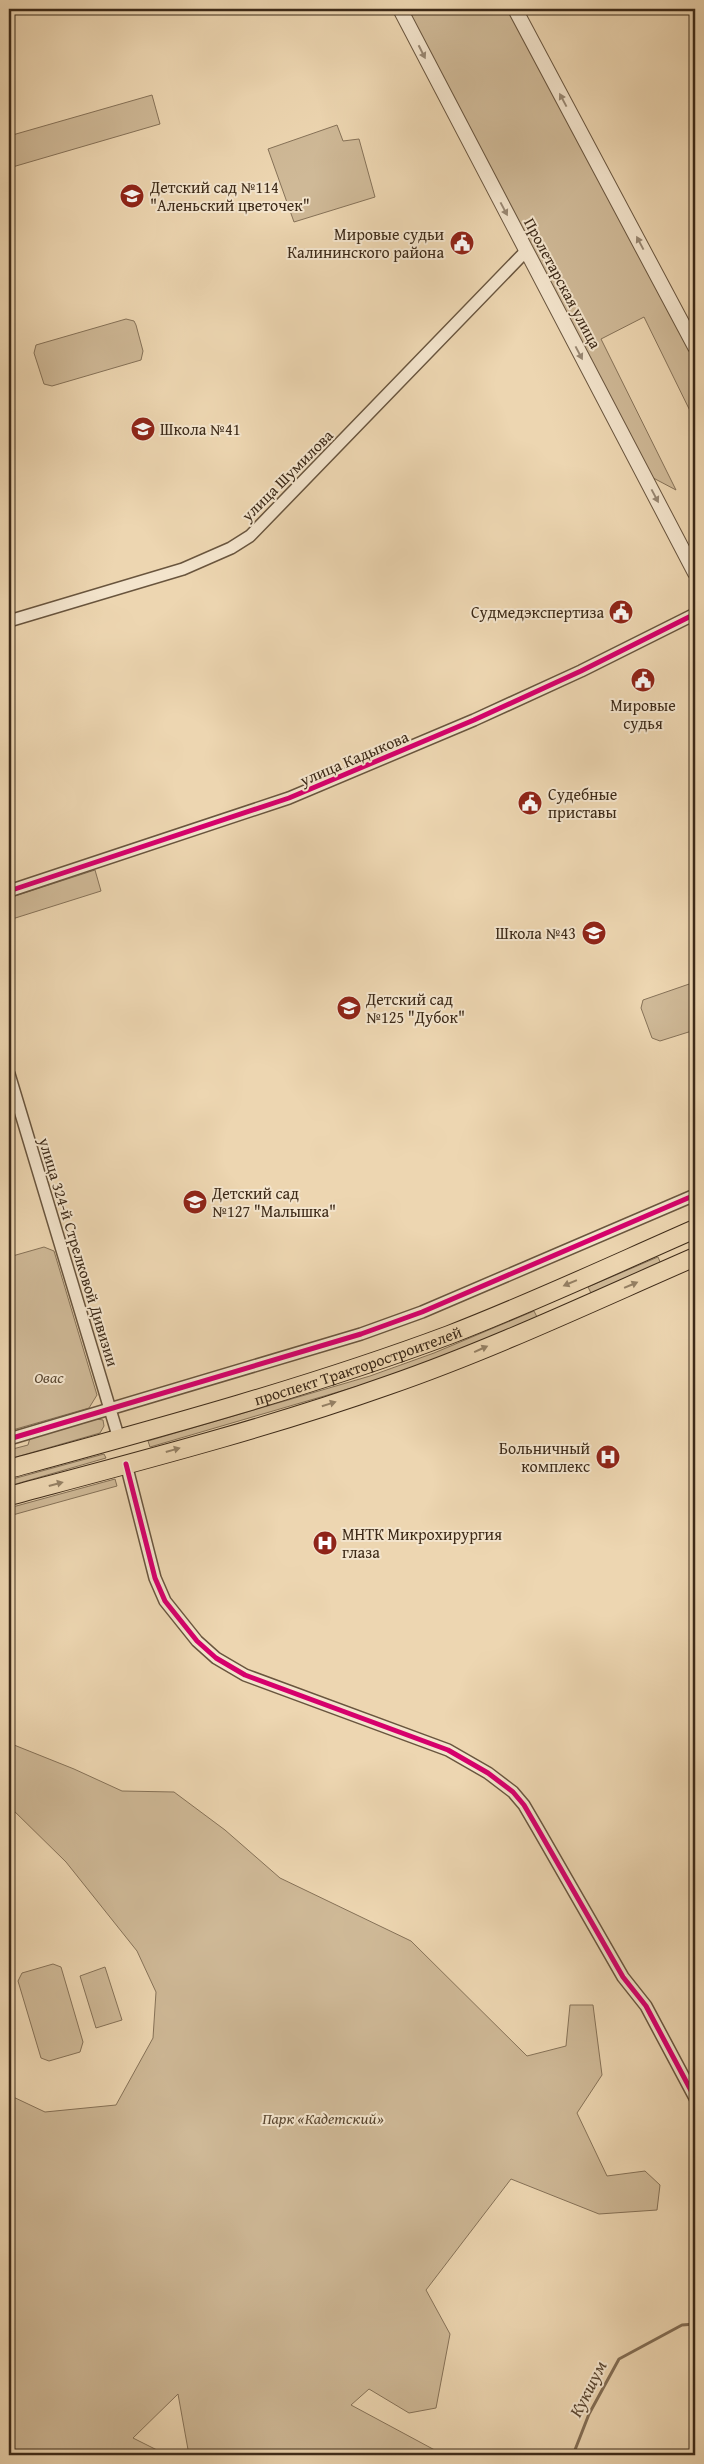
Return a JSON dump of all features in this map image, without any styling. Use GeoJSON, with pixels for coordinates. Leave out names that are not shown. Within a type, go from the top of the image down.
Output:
{"type":"FeatureCollection","features":[{"type":"Feature","properties":{"kind":"main road","name":"проспект Тракторостроителей"},"geometry":{"type":"LineString","coordinates":[[9,1469],[119,1439],[386,1357],[450,1334],[695,1230]]}},
{"type":"Feature","properties":{"kind":"main road"},"geometry":{"type":"LineString","coordinates":[[676,1238],[691,1259]]}},
{"type":"Feature","properties":{"kind":"main road","name":"проспект Тракторостроителей"},"geometry":{"type":"LineString","coordinates":[[9,1496],[126,1464],[388,1385],[454,1361],[691,1259]]}},
{"type":"Feature","properties":{"kind":"main road"},"geometry":{"type":"LineString","coordinates":[[544,1294],[554,1318]]}},
{"type":"Feature","properties":{"kind":"main road"},"geometry":{"type":"LineString","coordinates":[[119,1439],[126,1464]]}},
{"type":"Feature","properties":{"kind":"street","name":"Пролетарская улица"},"geometry":{"type":"LineString","coordinates":[[400,9],[695,573]]}},
{"type":"Feature","properties":{"kind":"street"},"geometry":{"type":"LineString","coordinates":[[514,9],[695,347]]}},
{"type":"Feature","properties":{"kind":"street","name":"улица Шумилова"},"geometry":{"type":"LineString","coordinates":[[9,621],[183,569],[231,548],[250,536],[526,251]]}},
{"type":"Feature","properties":{"kind":"street","name":"улица Кадыкова"},"geometry":{"type":"LineString","coordinates":[[9,891],[290,798],[474,720],[695,614]]}},
{"type":"Feature","properties":{"kind":"street","name":"улица 324-й Стрелковой Дивизии"},"geometry":{"type":"LineString","coordinates":[[9,1074],[119,1439]]}},
{"type":"Feature","properties":{"kind":"street"},"geometry":{"type":"LineString","coordinates":[[9,1439],[361,1334],[422,1312],[695,1195]]}},
{"type":"Feature","properties":{"kind":"street"},"geometry":{"type":"LineString","coordinates":[[126,1464],[155,1578],[165,1601],[197,1641],[216,1658],[253,1678],[448,1750],[488,1773],[513,1792],[524,1805],[623,1977],[646,2006],[695,2098]]}},
{"type":"Feature","properties":{"kind":"green space"},"geometry":{"type":"Polygon","coordinates":[[[400,9],[512,9],[695,347],[695,421],[644,317],[601,339],[676,490],[642,472],[400,9]]]}},
{"type":"Feature","properties":{"kind":"green space"},"geometry":{"type":"Polygon","coordinates":[[[152,95],[160,124],[9,168],[9,136],[152,95]]]}},
{"type":"Feature","properties":{"kind":"green space"},"geometry":{"type":"Polygon","coordinates":[[[337,125],[343,141],[359,139],[375,197],[294,222],[268,149],[337,125]]]}},
{"type":"Feature","properties":{"kind":"green space"},"geometry":{"type":"Polygon","coordinates":[[[126,319],[134,321],[136,325],[143,351],[141,360],[52,386],[44,384],[34,353],[36,345],[126,319]]]}},
{"type":"Feature","properties":{"kind":"green space"},"geometry":{"type":"Polygon","coordinates":[[[95,870],[101,891],[9,920],[9,898],[95,870]]]}},
{"type":"Feature","properties":{"kind":"green space"},"geometry":{"type":"Polygon","coordinates":[[[695,982],[695,1030],[660,1041],[652,1038],[641,1008],[643,1000],[695,982]]]}},
{"type":"Feature","properties":{"kind":"green space","name":"Овас"},"geometry":{"type":"Polygon","coordinates":[[[44,1247],[54,1251],[97,1395],[89,1408],[9,1431],[9,1257],[44,1247]]]}},
{"type":"Feature","properties":{"kind":"green space"},"geometry":{"type":"Polygon","coordinates":[[[658,1257],[661,1264],[592,1295],[588,1287],[658,1257]]]}},
{"type":"Feature","properties":{"kind":"green space"},"geometry":{"type":"Polygon","coordinates":[[[534,1311],[537,1317],[436,1360],[372,1382],[150,1447],[148,1441],[370,1376],[434,1353],[534,1311]]]}},
{"type":"Feature","properties":{"kind":"green space"},"geometry":{"type":"Polygon","coordinates":[[[97,1419],[103,1420],[104,1426],[100,1433],[9,1459],[9,1450],[28,1445],[30,1438],[97,1419]]]}},
{"type":"Feature","properties":{"kind":"green space"},"geometry":{"type":"Polygon","coordinates":[[[104,1454],[106,1458],[9,1486],[9,1480],[104,1454]]]}},
{"type":"Feature","properties":{"kind":"green space"},"geometry":{"type":"Polygon","coordinates":[[[115,1479],[117,1486],[9,1516],[9,1508],[115,1479]]]}},
{"type":"Feature","properties":{"kind":"green space","name":"Парк «Кадетский»"},"geometry":{"type":"Polygon","coordinates":[[[9,1743],[122,1791],[174,1792],[225,1830],[280,1878],[411,1941],[527,2056],[566,2046],[570,2005],[593,2005],[602,2075],[577,2113],[607,2176],[645,2171],[660,2185],[657,2210],[599,2214],[511,2179],[426,2290],[450,2334],[436,2408],[409,2413],[369,2389],[351,2405],[444,2455],[189,2455],[178,2394],[133,2438],[167,2455],[9,2455],[9,2095],[45,2112],[116,2105],[153,2038],[156,1992],[137,1951],[66,1862],[9,1806],[9,1743]]]}},
{"type":"Feature","properties":{"kind":"green space"},"geometry":{"type":"Polygon","coordinates":[[[53,1964],[61,1967],[83,2042],[80,2052],[49,2061],[41,2058],[18,1981],[22,1973],[53,1964]]]}},
{"type":"Feature","properties":{"kind":"green space"},"geometry":{"type":"Polygon","coordinates":[[[105,1967],[122,2020],[96,2028],[80,1976],[105,1967]]]}},
{"type":"Feature","properties":{"kind":"waterway","name":"Кукшум"},"geometry":{"type":"LineString","coordinates":[[573,2455],[589,2414],[619,2359],[682,2325],[695,2324]]}},
{"type":"Feature","properties":{"kind":"cycle path"},"geometry":{"type":"LineString","coordinates":[[9,891],[289,798],[474,720],[581,671],[695,614]]}},
{"type":"Feature","properties":{"kind":"cycle path"},"geometry":{"type":"LineString","coordinates":[[9,1439],[361,1334],[422,1312],[695,1195]]}},
{"type":"Feature","properties":{"kind":"cycle path"},"geometry":{"type":"LineString","coordinates":[[126,1464],[155,1578],[165,1601],[197,1641],[216,1658],[245,1675],[448,1750],[488,1773],[513,1792],[524,1805],[623,1977],[646,2006],[695,2098]]}},
{"type":"Feature","properties":{"kind":"place","name":"Детский сад №114 \"Аленьский цветочек\""},"geometry":{"type":"Point","coordinates":[132,196]}},
{"type":"Feature","properties":{"kind":"place","name":"Мировые судьи Калининского района"},"geometry":{"type":"Point","coordinates":[462,243]}},
{"type":"Feature","properties":{"kind":"place","name":"Школа №41"},"geometry":{"type":"Point","coordinates":[143,429]}},
{"type":"Feature","properties":{"kind":"place","name":"Судмедэкспертиза"},"geometry":{"type":"Point","coordinates":[621,612]}},
{"type":"Feature","properties":{"kind":"place","name":"Мировые судья"},"geometry":{"type":"Point","coordinates":[643,680]}},
{"type":"Feature","properties":{"kind":"place","name":"Судебные приставы"},"geometry":{"type":"Point","coordinates":[530,803]}},
{"type":"Feature","properties":{"kind":"place","name":"Школа №43"},"geometry":{"type":"Point","coordinates":[594,933]}},
{"type":"Feature","properties":{"kind":"place","name":"Детский сад №125 \"Дубок\""},"geometry":{"type":"Point","coordinates":[349,1008]}},
{"type":"Feature","properties":{"kind":"place","name":"Детский сад №127 \"Малышка\""},"geometry":{"type":"Point","coordinates":[195,1202]}},
{"type":"Feature","properties":{"kind":"place","name":"Больничный комплекс"},"geometry":{"type":"Point","coordinates":[608,1457]}},
{"type":"Feature","properties":{"kind":"place","name":"МНТК Микрохирургия глаза"},"geometry":{"type":"Point","coordinates":[325,1543]}}]}
